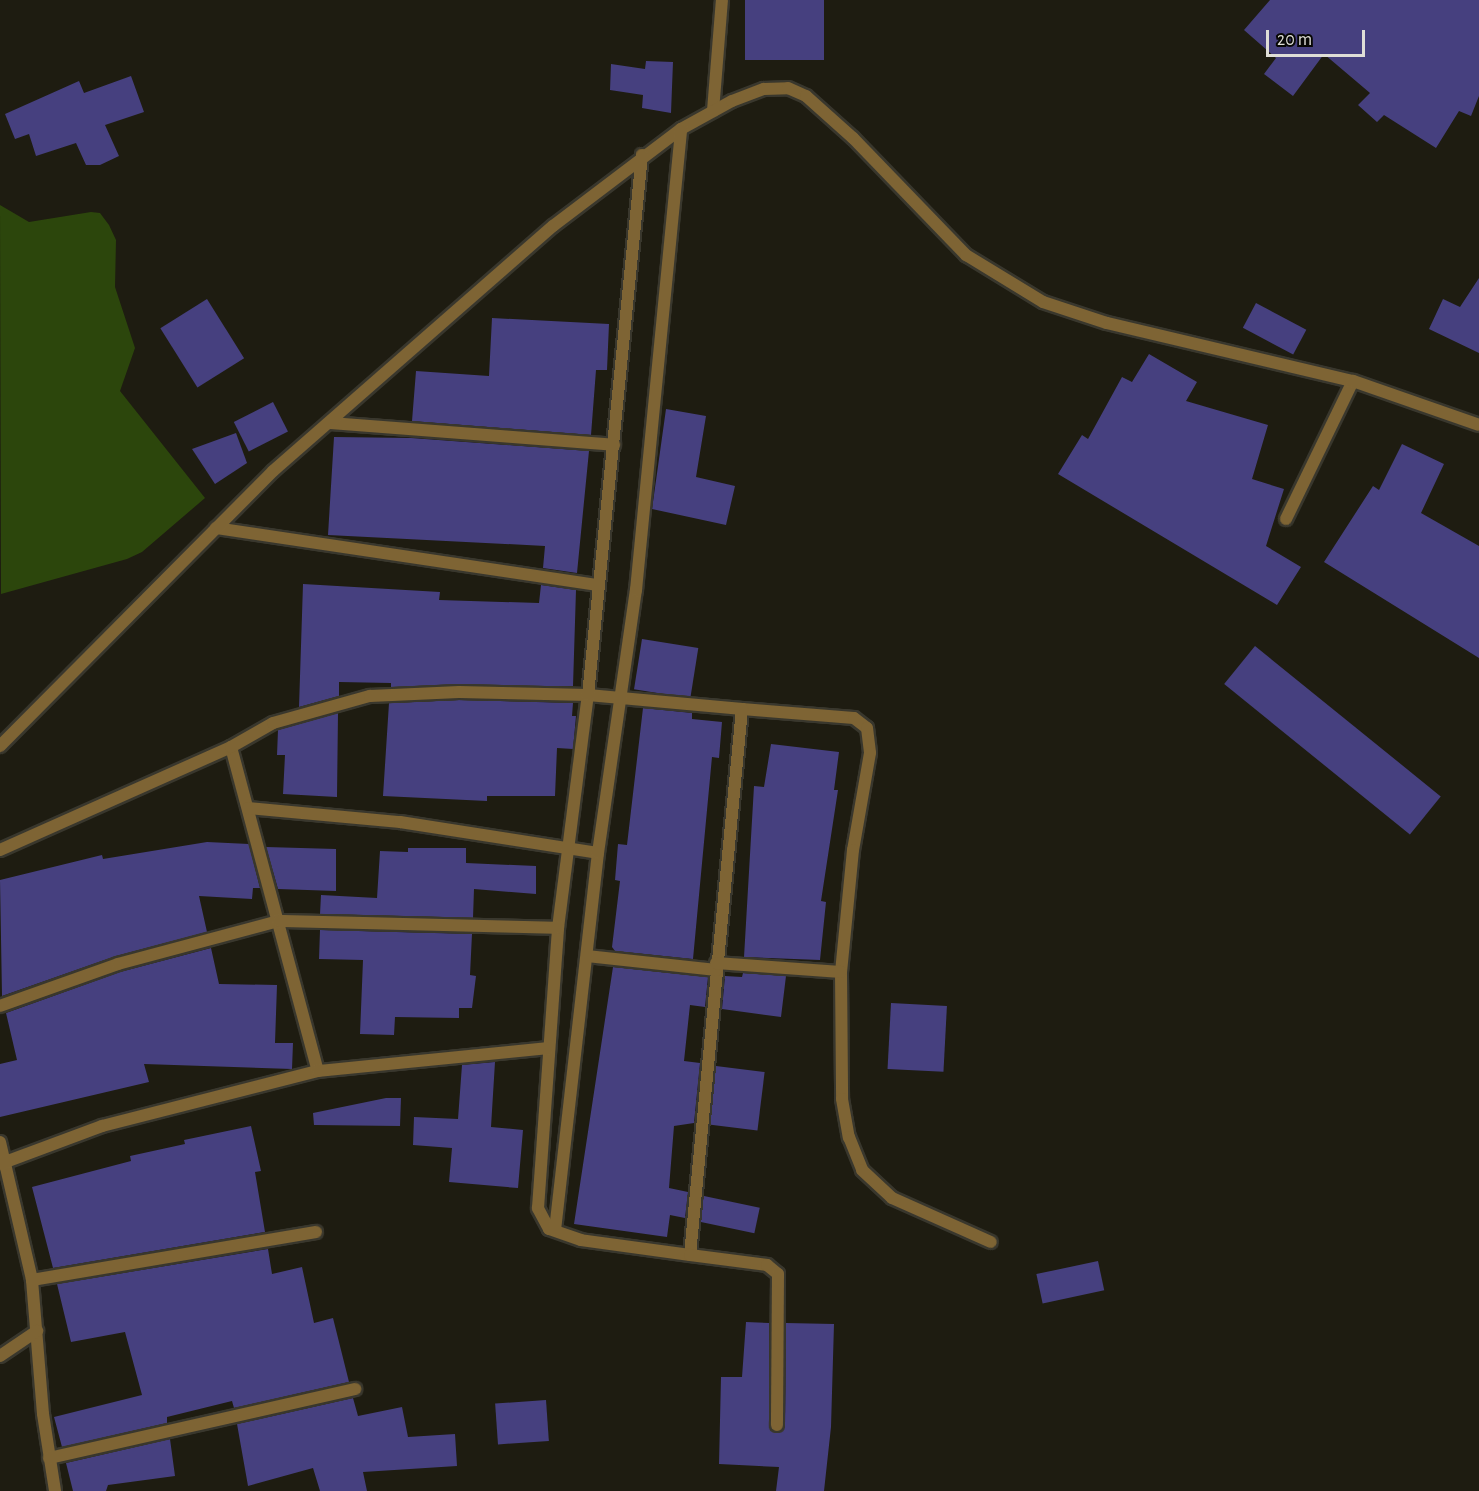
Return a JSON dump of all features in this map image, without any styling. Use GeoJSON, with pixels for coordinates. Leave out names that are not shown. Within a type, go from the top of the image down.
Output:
{"type":"FeatureCollection","features":[{"type":"Feature","properties":{"kind":"street"},"geometry":{"type":"LineString","coordinates":[[713,111],[722,0]]}},
{"type":"Feature","properties":{"kind":"street"},"geometry":{"type":"LineString","coordinates":[[0,746],[216,528],[330,423],[553,226],[642,155],[681,129],[713,111],[756,92],[774,88],[796,90],[833,119],[966,255],[1043,302],[1107,323],[1353,381],[1479,425]]}},
{"type":"Feature","properties":{"kind":"street"},"geometry":{"type":"LineString","coordinates":[[555,1230],[598,853],[636,590],[681,129]]}},
{"type":"Feature","properties":{"kind":"street"},"geometry":{"type":"LineString","coordinates":[[642,155],[588,695],[558,928],[538,1208],[541,1220],[555,1230],[591,1242],[767,1265],[778,1274],[777,1425]]}},
{"type":"Feature","properties":{"kind":"street"},"geometry":{"type":"LineString","coordinates":[[1286,519],[1353,381]]}},
{"type":"Feature","properties":{"kind":"street"},"geometry":{"type":"LineString","coordinates":[[330,423],[614,445]]}},
{"type":"Feature","properties":{"kind":"street"},"geometry":{"type":"LineString","coordinates":[[216,528],[599,585]]}},
{"type":"Feature","properties":{"kind":"street"},"geometry":{"type":"LineString","coordinates":[[0,850],[231,747],[288,717],[370,696],[459,692],[588,695],[854,718],[867,728],[870,753],[853,850],[841,972],[842,1099],[849,1137],[862,1170],[892,1198],[991,1242]]}},
{"type":"Feature","properties":{"kind":"street"},"geometry":{"type":"LineString","coordinates":[[690,1255],[742,709]]}},
{"type":"Feature","properties":{"kind":"street"},"geometry":{"type":"LineString","coordinates":[[231,747],[318,1071]]}},
{"type":"Feature","properties":{"kind":"street"},"geometry":{"type":"LineString","coordinates":[[248,808],[400,822],[598,853]]}},
{"type":"Feature","properties":{"kind":"street"},"geometry":{"type":"LineString","coordinates":[[0,1006],[140,958],[279,921],[558,928]]}},
{"type":"Feature","properties":{"kind":"street"},"geometry":{"type":"LineString","coordinates":[[587,956],[716,966],[841,972]]}},
{"type":"Feature","properties":{"kind":"street"},"geometry":{"type":"LineString","coordinates":[[3,1162],[102,1126],[318,1071],[548,1048]]}},
{"type":"Feature","properties":{"kind":"street"},"geometry":{"type":"LineString","coordinates":[[0,1142],[32,1280],[49,1458],[55,1491]]}},
{"type":"Feature","properties":{"kind":"street"},"geometry":{"type":"LineString","coordinates":[[32,1280],[316,1232]]}},
{"type":"Feature","properties":{"kind":"street"},"geometry":{"type":"LineString","coordinates":[[0,1356],[37,1331]]}},
{"type":"Feature","properties":{"kind":"street"},"geometry":{"type":"LineString","coordinates":[[49,1458],[355,1389]]}},
{"type":"Feature","properties":{"kind":"green space"},"geometry":{"type":"Polygon","coordinates":[[[0,205],[29,222],[91,212],[100,213],[109,225],[116,240],[115,287],[135,348],[120,391],[205,498],[142,552],[127,559],[1,594],[0,205]]]}},
{"type":"Feature","properties":{"kind":"building"},"geometry":{"type":"Polygon","coordinates":[[[745,0],[824,0],[824,60],[745,60],[745,0]]]}},
{"type":"Feature","properties":{"kind":"building"},"geometry":{"type":"Polygon","coordinates":[[[1270,0],[1479,0],[1479,96],[1471,116],[1459,111],[1436,148],[1384,115],[1377,122],[1358,105],[1370,93],[1324,54],[1293,96],[1264,74],[1276,58],[1244,30],[1270,0]]]}},
{"type":"Feature","properties":{"kind":"building"},"geometry":{"type":"Polygon","coordinates":[[[646,61],[673,62],[671,113],[642,108],[643,95],[610,90],[611,64],[645,69],[646,61]]]}},
{"type":"Feature","properties":{"kind":"building"},"geometry":{"type":"Polygon","coordinates":[[[131,76],[144,112],[105,125],[119,156],[100,165],[86,165],[76,143],[36,156],[29,134],[15,139],[5,114],[79,81],[84,93],[131,76]]]}},
{"type":"Feature","properties":{"kind":"building"},"geometry":{"type":"Polygon","coordinates":[[[1479,278],[1479,353],[1429,329],[1443,299],[1460,307],[1479,278]]]}},
{"type":"Feature","properties":{"kind":"building"},"geometry":{"type":"Polygon","coordinates":[[[207,299],[244,358],[197,388],[160,328],[207,299]]]}},
{"type":"Feature","properties":{"kind":"building"},"geometry":{"type":"Polygon","coordinates":[[[1256,303],[1306,330],[1293,354],[1243,328],[1256,303]]]}},
{"type":"Feature","properties":{"kind":"building"},"geometry":{"type":"Polygon","coordinates":[[[492,318],[609,324],[607,370],[596,370],[591,435],[412,421],[416,371],[489,376],[492,318]]]}},
{"type":"Feature","properties":{"kind":"building"},"geometry":{"type":"Polygon","coordinates":[[[1149,354],[1197,382],[1186,401],[1268,425],[1252,479],[1284,489],[1266,546],[1301,567],[1277,605],[1058,474],[1082,435],[1088,439],[1122,377],[1132,382],[1149,354]]]}},
{"type":"Feature","properties":{"kind":"building"},"geometry":{"type":"Polygon","coordinates":[[[273,402],[288,431],[249,451],[234,422],[273,402]]]}},
{"type":"Feature","properties":{"kind":"building"},"geometry":{"type":"Polygon","coordinates":[[[666,409],[706,416],[696,477],[735,486],[726,525],[652,509],[666,409]]]}},
{"type":"Feature","properties":{"kind":"building"},"geometry":{"type":"Polygon","coordinates":[[[236,433],[247,463],[215,484],[192,449],[236,433]]]}},
{"type":"Feature","properties":{"kind":"building"},"geometry":{"type":"Polygon","coordinates":[[[334,437],[411,438],[589,451],[577,573],[543,568],[545,546],[328,535],[334,437]]]}},
{"type":"Feature","properties":{"kind":"building"},"geometry":{"type":"Polygon","coordinates":[[[1402,444],[1444,464],[1421,513],[1479,546],[1479,658],[1324,562],[1373,486],[1379,490],[1402,444]]]}},
{"type":"Feature","properties":{"kind":"building"},"geometry":{"type":"Polygon","coordinates":[[[303,584],[440,592],[439,600],[539,603],[541,585],[576,590],[573,686],[391,687],[391,683],[339,682],[339,696],[299,707],[303,584]]]}},
{"type":"Feature","properties":{"kind":"building"},"geometry":{"type":"Polygon","coordinates":[[[642,639],[698,648],[690,698],[634,689],[642,639]]]}},
{"type":"Feature","properties":{"kind":"building"},"geometry":{"type":"Polygon","coordinates":[[[1255,646],[1441,796],[1410,834],[1224,684],[1255,646]]]}},
{"type":"Feature","properties":{"kind":"building"},"geometry":{"type":"Polygon","coordinates":[[[459,700],[573,703],[572,716],[576,716],[573,749],[557,748],[555,796],[487,796],[487,801],[383,796],[389,703],[459,700]]]}},
{"type":"Feature","properties":{"kind":"building"},"geometry":{"type":"Polygon","coordinates":[[[643,708],[692,713],[692,719],[722,722],[719,758],[712,757],[693,959],[615,951],[612,947],[620,881],[615,880],[618,844],[627,845],[643,708]]]}},
{"type":"Feature","properties":{"kind":"building"},"geometry":{"type":"Polygon","coordinates":[[[338,713],[337,797],[283,794],[285,755],[277,755],[278,730],[338,713]]]}},
{"type":"Feature","properties":{"kind":"building"},"geometry":{"type":"Polygon","coordinates":[[[771,744],[839,752],[834,790],[838,790],[821,901],[826,902],[820,960],[744,957],[754,786],[764,787],[771,744]]]}},
{"type":"Feature","properties":{"kind":"building"},"geometry":{"type":"Polygon","coordinates":[[[207,842],[249,844],[260,888],[253,888],[252,899],[199,896],[207,932],[116,956],[2,996],[0,880],[102,855],[103,859],[207,842]]]}},
{"type":"Feature","properties":{"kind":"building"},"geometry":{"type":"Polygon","coordinates":[[[266,847],[336,849],[336,891],[278,889],[266,847]]]}},
{"type":"Feature","properties":{"kind":"building"},"geometry":{"type":"Polygon","coordinates":[[[408,848],[466,848],[466,863],[536,866],[536,894],[474,889],[473,918],[320,914],[321,895],[377,898],[380,851],[408,852],[408,848]]]}},
{"type":"Feature","properties":{"kind":"building"},"geometry":{"type":"Polygon","coordinates":[[[320,930],[472,934],[470,975],[476,976],[472,1008],[459,1008],[459,1018],[395,1017],[394,1035],[360,1034],[363,960],[319,959],[320,930]]]}},
{"type":"Feature","properties":{"kind":"building"},"geometry":{"type":"Polygon","coordinates":[[[211,948],[219,984],[277,985],[275,1043],[293,1043],[292,1069],[144,1064],[149,1082],[0,1117],[0,1064],[17,1060],[6,1013],[120,972],[211,948]]]}},
{"type":"Feature","properties":{"kind":"building"},"geometry":{"type":"Polygon","coordinates":[[[613,967],[708,977],[705,1007],[690,1005],[684,1061],[700,1063],[694,1123],[674,1126],[669,1188],[688,1192],[685,1218],[670,1215],[667,1237],[574,1224],[613,967]]]}},
{"type":"Feature","properties":{"kind":"building"},"geometry":{"type":"Polygon","coordinates":[[[743,973],[786,976],[781,1017],[722,1009],[725,976],[742,977],[743,973]]]}},
{"type":"Feature","properties":{"kind":"building"},"geometry":{"type":"Polygon","coordinates":[[[891,1003],[947,1006],[943,1072],[888,1069],[891,1003]]]}},
{"type":"Feature","properties":{"kind":"building"},"geometry":{"type":"Polygon","coordinates":[[[495,1062],[491,1127],[523,1130],[518,1188],[449,1182],[452,1148],[413,1145],[414,1117],[458,1119],[462,1065],[495,1062]]]}},
{"type":"Feature","properties":{"kind":"building"},"geometry":{"type":"Polygon","coordinates":[[[716,1066],[765,1072],[757,1131],[709,1125],[716,1066]]]}},
{"type":"Feature","properties":{"kind":"building"},"geometry":{"type":"Polygon","coordinates":[[[386,1098],[401,1098],[400,1126],[314,1125],[313,1113],[386,1098]]]}},
{"type":"Feature","properties":{"kind":"building"},"geometry":{"type":"Polygon","coordinates":[[[251,1126],[261,1171],[255,1172],[265,1232],[53,1268],[32,1187],[131,1161],[130,1156],[185,1144],[184,1140],[251,1126]]]}},
{"type":"Feature","properties":{"kind":"building"},"geometry":{"type":"Polygon","coordinates":[[[704,1196],[760,1208],[754,1233],[699,1221],[704,1196]]]}},
{"type":"Feature","properties":{"kind":"building"},"geometry":{"type":"Polygon","coordinates":[[[268,1249],[272,1274],[302,1267],[314,1323],[333,1318],[349,1382],[234,1408],[232,1401],[167,1417],[167,1423],[62,1447],[54,1417],[142,1395],[125,1332],[71,1342],[57,1284],[268,1249]]]}},
{"type":"Feature","properties":{"kind":"building"},"geometry":{"type":"Polygon","coordinates":[[[1098,1261],[1104,1290],[1043,1303],[1036,1274],[1098,1261]]]}},
{"type":"Feature","properties":{"kind":"building"},"geometry":{"type":"Polygon","coordinates":[[[746,1322],[769,1323],[769,1425],[776,1433],[785,1425],[786,1323],[834,1324],[831,1427],[824,1491],[776,1491],[779,1467],[719,1464],[721,1377],[742,1377],[746,1322]]]}},
{"type":"Feature","properties":{"kind":"building"},"geometry":{"type":"Polygon","coordinates":[[[353,1398],[358,1416],[402,1407],[408,1437],[455,1434],[457,1466],[363,1472],[367,1491],[320,1491],[313,1468],[248,1486],[237,1424],[353,1398]]]}},
{"type":"Feature","properties":{"kind":"building"},"geometry":{"type":"Polygon","coordinates":[[[546,1400],[549,1441],[498,1444],[495,1404],[546,1400]]]}},
{"type":"Feature","properties":{"kind":"building"},"geometry":{"type":"Polygon","coordinates":[[[170,1439],[175,1476],[108,1485],[106,1491],[73,1491],[66,1463],[170,1439]]]}}]}
